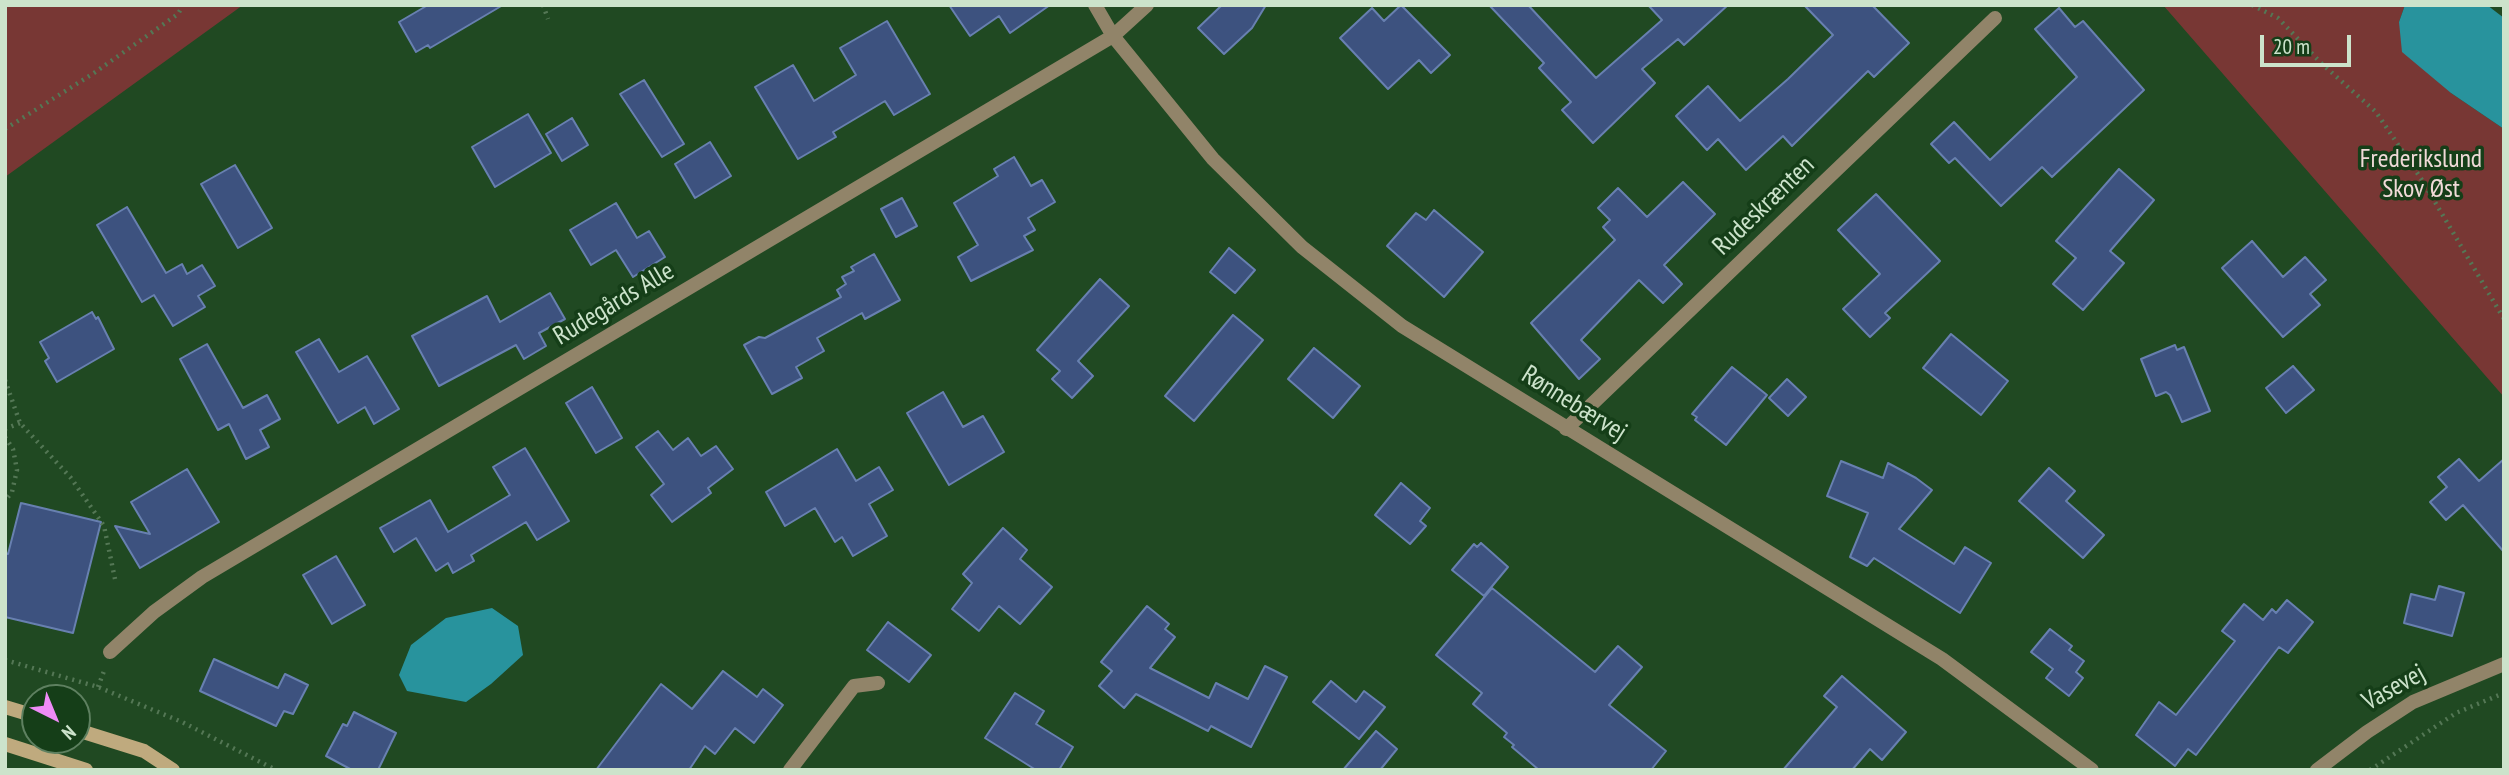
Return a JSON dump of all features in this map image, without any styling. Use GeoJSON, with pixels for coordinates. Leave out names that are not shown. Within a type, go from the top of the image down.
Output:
{"type":"FeatureCollection","features":[{"type":"Feature","properties":{"kind":"main road"},"geometry":{"type":"LineString","coordinates":[[91,734],[144,751],[173,770]]}},
{"type":"Feature","properties":{"kind":"main road"},"geometry":{"type":"LineString","coordinates":[[5,744],[86,770]]}},
{"type":"Feature","properties":{"kind":"street","name":"Rønnebærvej"},"geometry":{"type":"LineString","coordinates":[[1095,5],[1113,36],[1213,159],[1302,247],[1402,326],[1942,659],[2092,770]]}},
{"type":"Feature","properties":{"kind":"street","name":"Rudegårds Alle"},"geometry":{"type":"LineString","coordinates":[[110,652],[154,612],[202,577],[1113,36],[1147,5]]}},
{"type":"Feature","properties":{"kind":"street","name":"Rudeskrænten"},"geometry":{"type":"LineString","coordinates":[[1566,429],[1995,18]]}},
{"type":"Feature","properties":{"kind":"street","name":"Vasevej"},"geometry":{"type":"LineString","coordinates":[[2317,770],[2367,732],[2413,702],[2504,664]]}},
{"type":"Feature","properties":{"kind":"street"},"geometry":{"type":"LineString","coordinates":[[790,770],[854,685],[878,683]]}},
{"type":"Feature","properties":{"kind":"path"},"geometry":{"type":"LineString","coordinates":[[5,129],[115,58],[178,13],[183,5]]}},
{"type":"Feature","properties":{"kind":"path"},"geometry":{"type":"LineString","coordinates":[[543,5],[548,19]]}},
{"type":"Feature","properties":{"kind":"path"},"geometry":{"type":"LineString","coordinates":[[2252,5],[2278,18],[2321,63],[2376,111],[2422,180],[2504,319]]}},
{"type":"Feature","properties":{"kind":"path"},"geometry":{"type":"LineString","coordinates":[[5,380],[20,422],[71,478],[104,526],[115,579]]}},
{"type":"Feature","properties":{"kind":"path"},"geometry":{"type":"LineString","coordinates":[[5,429],[20,422]]}},
{"type":"Feature","properties":{"kind":"path"},"geometry":{"type":"LineString","coordinates":[[5,437],[13,449],[18,470],[12,492],[5,501]]}},
{"type":"Feature","properties":{"kind":"path"},"geometry":{"type":"LineString","coordinates":[[5,660],[98,687],[182,722],[276,770]]}},
{"type":"Feature","properties":{"kind":"path","name":"Vasevej"},"geometry":{"type":"LineString","coordinates":[[2370,770],[2456,713],[2504,693]]}},
{"type":"Feature","properties":{"kind":"green space"},"geometry":{"type":"Polygon","coordinates":[[[5,5],[243,5],[5,177],[5,5]]]}},
{"type":"Feature","properties":{"kind":"green space","name":"Frederikslund Skov Øst"},"geometry":{"type":"Polygon","coordinates":[[[2163,5],[2405,5],[2399,22],[2451,93],[2504,129],[2504,397],[2163,5]]]}},
{"type":"Feature","properties":{"kind":"water"},"geometry":{"type":"Polygon","coordinates":[[[2405,5],[2487,5],[2504,18],[2504,129],[2451,93],[2402,52],[2399,22],[2405,5]]]}},
{"type":"Feature","properties":{"kind":"water"},"geometry":{"type":"Polygon","coordinates":[[[492,608],[518,626],[523,655],[466,702],[407,691],[399,675],[411,645],[446,618],[492,608]]]}},
{"type":"Feature","properties":{"kind":"building"},"geometry":{"type":"Polygon","coordinates":[[[428,5],[503,5],[430,48],[428,45],[416,52],[399,22],[428,5]]]}},
{"type":"Feature","properties":{"kind":"building"},"geometry":{"type":"Polygon","coordinates":[[[949,5],[1050,5],[1010,33],[999,16],[970,36],[949,5]]]}},
{"type":"Feature","properties":{"kind":"building"},"geometry":{"type":"Polygon","coordinates":[[[1222,5],[1266,5],[1252,28],[1224,54],[1198,28],[1222,5]]]}},
{"type":"Feature","properties":{"kind":"building"},"geometry":{"type":"Polygon","coordinates":[[[1401,5],[1450,55],[1431,73],[1419,60],[1388,89],[1340,38],[1372,8],[1384,21],[1401,5]]]}},
{"type":"Feature","properties":{"kind":"building"},"geometry":{"type":"Polygon","coordinates":[[[1489,5],[1528,5],[1596,78],[1662,20],[1648,5],[1728,5],[1684,45],[1678,39],[1642,69],[1655,83],[1593,143],[1562,110],[1571,102],[1539,68],[1544,63],[1489,5]]]}},
{"type":"Feature","properties":{"kind":"building"},"geometry":{"type":"Polygon","coordinates":[[[1804,5],[1872,5],[1909,43],[1874,77],[1868,71],[1792,146],[1783,136],[1746,170],[1718,139],[1707,150],[1676,116],[1708,86],[1740,121],[1833,35],[1804,5]]]}},
{"type":"Feature","properties":{"kind":"building"},"geometry":{"type":"Polygon","coordinates":[[[2059,8],[2075,27],[2083,21],[2144,90],[2052,177],[2042,167],[2001,206],[1955,158],[1949,163],[1931,144],[1954,122],[1990,160],[2077,77],[2035,29],[2059,8]]]}},
{"type":"Feature","properties":{"kind":"building"},"geometry":{"type":"Polygon","coordinates":[[[887,21],[930,94],[894,115],[885,101],[833,132],[836,137],[798,159],[755,87],[793,65],[814,101],[856,75],[840,48],[887,21]]]}},
{"type":"Feature","properties":{"kind":"building"},"geometry":{"type":"Polygon","coordinates":[[[644,80],[684,144],[662,157],[620,94],[644,80]]]}},
{"type":"Feature","properties":{"kind":"building"},"geometry":{"type":"Polygon","coordinates":[[[528,114],[551,153],[495,187],[472,147],[528,114]]]}},
{"type":"Feature","properties":{"kind":"building"},"geometry":{"type":"Polygon","coordinates":[[[572,118],[588,145],[562,161],[546,134],[572,118]]]}},
{"type":"Feature","properties":{"kind":"building"},"geometry":{"type":"Polygon","coordinates":[[[710,142],[731,176],[695,198],[675,164],[710,142]]]}},
{"type":"Feature","properties":{"kind":"building"},"geometry":{"type":"Polygon","coordinates":[[[1014,157],[1031,186],[1042,180],[1055,202],[1028,218],[1035,230],[1024,236],[1033,250],[971,281],[958,257],[978,245],[954,203],[998,176],[994,169],[1014,157]]]}},
{"type":"Feature","properties":{"kind":"building"},"geometry":{"type":"Polygon","coordinates":[[[235,165],[272,228],[238,248],[201,184],[235,165]]]}},
{"type":"Feature","properties":{"kind":"building"},"geometry":{"type":"Polygon","coordinates":[[[2119,169],[2154,200],[2110,251],[2124,263],[2083,310],[2053,284],[2076,258],[2056,241],[2119,169]]]}},
{"type":"Feature","properties":{"kind":"building"},"geometry":{"type":"Polygon","coordinates":[[[1683,182],[1715,214],[1664,265],[1682,284],[1663,303],[1639,280],[1581,340],[1600,359],[1579,379],[1531,323],[1615,240],[1603,227],[1610,220],[1598,208],[1618,188],[1647,217],[1683,182]]]}},
{"type":"Feature","properties":{"kind":"building"},"geometry":{"type":"Polygon","coordinates":[[[1876,194],[1940,261],[1885,313],[1890,318],[1870,337],[1843,309],[1880,274],[1838,230],[1876,194]]]}},
{"type":"Feature","properties":{"kind":"building"},"geometry":{"type":"Polygon","coordinates":[[[902,198],[917,226],[896,237],[881,209],[902,198]]]}},
{"type":"Feature","properties":{"kind":"building"},"geometry":{"type":"Polygon","coordinates":[[[616,203],[637,238],[649,231],[665,257],[633,277],[616,250],[591,265],[570,230],[616,203]]]}},
{"type":"Feature","properties":{"kind":"building"},"geometry":{"type":"Polygon","coordinates":[[[127,207],[166,273],[182,264],[187,274],[202,265],[215,286],[198,296],[205,307],[173,326],[154,295],[142,302],[97,225],[127,207]]]}},
{"type":"Feature","properties":{"kind":"building"},"geometry":{"type":"Polygon","coordinates":[[[1434,210],[1483,252],[1444,297],[1387,246],[1416,213],[1426,220],[1434,210]]]}},
{"type":"Feature","properties":{"kind":"building"},"geometry":{"type":"Polygon","coordinates":[[[2252,241],[2283,277],[2305,257],[2326,280],[2310,294],[2320,305],[2283,337],[2222,268],[2252,241]]]}},
{"type":"Feature","properties":{"kind":"building"},"geometry":{"type":"Polygon","coordinates":[[[1229,248],[1255,270],[1235,293],[1210,272],[1229,248]]]}},
{"type":"Feature","properties":{"kind":"building"},"geometry":{"type":"Polygon","coordinates":[[[874,254],[900,300],[865,319],[862,313],[817,338],[824,351],[796,367],[802,378],[772,394],[744,345],[759,337],[765,338],[841,297],[837,290],[846,284],[842,277],[854,271],[851,267],[874,254]]]}},
{"type":"Feature","properties":{"kind":"building"},"geometry":{"type":"Polygon","coordinates":[[[1100,279],[1129,306],[1078,361],[1093,376],[1072,398],[1052,379],[1060,371],[1037,350],[1100,279]]]}},
{"type":"Feature","properties":{"kind":"building"},"geometry":{"type":"Polygon","coordinates":[[[550,293],[565,319],[539,333],[546,346],[524,359],[516,345],[439,386],[412,336],[487,296],[500,322],[550,293]]]}},
{"type":"Feature","properties":{"kind":"building"},"geometry":{"type":"Polygon","coordinates":[[[92,312],[96,319],[98,317],[114,349],[57,382],[45,361],[49,358],[40,342],[92,312]]]}},
{"type":"Feature","properties":{"kind":"building"},"geometry":{"type":"Polygon","coordinates":[[[1233,315],[1263,340],[1194,421],[1165,396],[1233,315]]]}},
{"type":"Feature","properties":{"kind":"building"},"geometry":{"type":"Polygon","coordinates":[[[1951,334],[2008,381],[1981,415],[1923,368],[1951,334]]]}},
{"type":"Feature","properties":{"kind":"building"},"geometry":{"type":"Polygon","coordinates":[[[319,339],[339,372],[367,356],[399,409],[374,424],[365,407],[338,423],[296,352],[319,339]]]}},
{"type":"Feature","properties":{"kind":"building"},"geometry":{"type":"Polygon","coordinates":[[[207,344],[243,408],[267,395],[280,419],[260,430],[269,447],[246,459],[229,424],[218,430],[180,359],[207,344]]]}},
{"type":"Feature","properties":{"kind":"building"},"geometry":{"type":"Polygon","coordinates":[[[2175,345],[2177,350],[2184,347],[2210,411],[2182,422],[2170,395],[2166,392],[2156,396],[2141,359],[2175,345]]]}},
{"type":"Feature","properties":{"kind":"building"},"geometry":{"type":"Polygon","coordinates":[[[1314,348],[1360,386],[1333,418],[1288,379],[1314,348]]]}},
{"type":"Feature","properties":{"kind":"building"},"geometry":{"type":"Polygon","coordinates":[[[2293,366],[2314,390],[2286,413],[2266,388],[2293,366]]]}},
{"type":"Feature","properties":{"kind":"building"},"geometry":{"type":"Polygon","coordinates":[[[1732,367],[1767,395],[1726,445],[1695,420],[1697,417],[1692,414],[1732,367]]]}},
{"type":"Feature","properties":{"kind":"building"},"geometry":{"type":"Polygon","coordinates":[[[1787,379],[1806,397],[1788,416],[1769,398],[1787,379]]]}},
{"type":"Feature","properties":{"kind":"building"},"geometry":{"type":"Polygon","coordinates":[[[592,387],[622,438],[596,453],[566,403],[592,387]]]}},
{"type":"Feature","properties":{"kind":"building"},"geometry":{"type":"Polygon","coordinates":[[[943,392],[963,427],[983,416],[1004,452],[949,485],[907,413],[943,392]]]}},
{"type":"Feature","properties":{"kind":"building"},"geometry":{"type":"Polygon","coordinates":[[[658,431],[673,450],[688,438],[701,456],[716,446],[733,469],[708,488],[711,493],[672,522],[651,495],[664,484],[636,447],[658,431]]]}},
{"type":"Feature","properties":{"kind":"building"},"geometry":{"type":"Polygon","coordinates":[[[525,448],[569,521],[537,540],[526,522],[471,555],[474,561],[453,573],[448,563],[436,571],[416,538],[394,552],[380,528],[430,500],[448,532],[510,495],[493,467],[525,448]]]}},
{"type":"Feature","properties":{"kind":"building"},"geometry":{"type":"Polygon","coordinates":[[[837,449],[856,481],[879,467],[893,490],[869,504],[887,536],[853,556],[842,537],[835,542],[815,508],[785,526],[766,492],[837,449]]]}},
{"type":"Feature","properties":{"kind":"building"},"geometry":{"type":"Polygon","coordinates":[[[2459,459],[2479,481],[2504,459],[2504,552],[2463,505],[2446,520],[2430,502],[2447,487],[2438,477],[2459,459]]]}},
{"type":"Feature","properties":{"kind":"building"},"geometry":{"type":"Polygon","coordinates":[[[1841,461],[1883,478],[1888,463],[1916,478],[1932,490],[1899,529],[1954,564],[1965,547],[1991,563],[1960,613],[1874,558],[1867,566],[1850,557],[1868,513],[1827,496],[1841,461]]]}},
{"type":"Feature","properties":{"kind":"building"},"geometry":{"type":"Polygon","coordinates":[[[2049,468],[2075,491],[2066,501],[2104,535],[2083,558],[2019,501],[2049,468]]]}},
{"type":"Feature","properties":{"kind":"building"},"geometry":{"type":"Polygon","coordinates":[[[187,469],[219,522],[140,568],[115,526],[150,534],[131,502],[187,469]]]}},
{"type":"Feature","properties":{"kind":"building"},"geometry":{"type":"Polygon","coordinates":[[[1401,483],[1430,508],[1420,521],[1426,526],[1410,544],[1375,515],[1401,483]]]}},
{"type":"Feature","properties":{"kind":"building"},"geometry":{"type":"Polygon","coordinates":[[[21,503],[101,522],[73,633],[5,617],[5,553],[8,554],[21,503]]]}},
{"type":"Feature","properties":{"kind":"building"},"geometry":{"type":"Polygon","coordinates":[[[1003,528],[1027,550],[1020,559],[1052,587],[1020,624],[999,606],[979,631],[952,609],[972,583],[963,574],[1003,528]]]}},
{"type":"Feature","properties":{"kind":"building"},"geometry":{"type":"Polygon","coordinates":[[[1481,543],[1508,567],[1484,596],[1452,570],[1474,544],[1477,547],[1481,543]]]}},
{"type":"Feature","properties":{"kind":"building"},"geometry":{"type":"Polygon","coordinates":[[[336,556],[365,605],[332,624],[303,575],[336,556]]]}},
{"type":"Feature","properties":{"kind":"building"},"geometry":{"type":"Polygon","coordinates":[[[2439,586],[2464,593],[2452,636],[2404,623],[2411,594],[2435,600],[2439,586]]]}},
{"type":"Feature","properties":{"kind":"building"},"geometry":{"type":"Polygon","coordinates":[[[1492,588],[1595,672],[1618,646],[1642,667],[1609,705],[1666,751],[1651,770],[1539,770],[1512,747],[1514,745],[1504,737],[1507,733],[1473,704],[1482,693],[1436,655],[1492,588]]]}},
{"type":"Feature","properties":{"kind":"building"},"geometry":{"type":"Polygon","coordinates":[[[2287,600],[2313,622],[2288,653],[2279,647],[2196,755],[2188,749],[2175,766],[2136,735],[2159,702],[2176,715],[2235,641],[2222,631],[2244,604],[2263,620],[2272,609],[2276,613],[2287,600]]]}},
{"type":"Feature","properties":{"kind":"building"},"geometry":{"type":"Polygon","coordinates":[[[1147,606],[1169,624],[1165,629],[1175,637],[1150,668],[1209,698],[1216,683],[1248,699],[1265,666],[1287,677],[1251,747],[1211,726],[1208,731],[1136,694],[1124,708],[1099,686],[1112,671],[1101,662],[1147,606]]]}},
{"type":"Feature","properties":{"kind":"building"},"geometry":{"type":"Polygon","coordinates":[[[888,622],[931,655],[909,682],[867,650],[888,622]]]}},
{"type":"Feature","properties":{"kind":"building"},"geometry":{"type":"Polygon","coordinates":[[[2050,629],[2072,646],[2069,650],[2084,661],[2076,672],[2083,678],[2069,696],[2046,678],[2053,669],[2031,652],[2050,629]]]}},
{"type":"Feature","properties":{"kind":"building"},"geometry":{"type":"Polygon","coordinates":[[[214,659],[278,688],[285,674],[308,685],[293,714],[284,711],[276,726],[200,691],[214,659]]]}},
{"type":"Feature","properties":{"kind":"building"},"geometry":{"type":"Polygon","coordinates":[[[723,671],[757,697],[763,689],[783,705],[754,743],[735,728],[715,754],[705,746],[689,770],[596,770],[661,684],[692,709],[723,671]]]}},
{"type":"Feature","properties":{"kind":"building"},"geometry":{"type":"Polygon","coordinates":[[[1842,676],[1906,732],[1882,760],[1870,749],[1852,770],[1783,770],[1837,707],[1824,696],[1842,676]]]}},
{"type":"Feature","properties":{"kind":"building"},"geometry":{"type":"Polygon","coordinates":[[[1331,681],[1356,702],[1364,691],[1385,707],[1359,739],[1313,702],[1331,681]]]}},
{"type":"Feature","properties":{"kind":"building"},"geometry":{"type":"Polygon","coordinates":[[[1015,693],[1044,711],[1036,724],[1073,747],[1059,770],[1036,770],[985,738],[1015,693]]]}},
{"type":"Feature","properties":{"kind":"building"},"geometry":{"type":"Polygon","coordinates":[[[354,712],[396,733],[378,770],[352,770],[326,756],[343,724],[347,726],[354,712]]]}},
{"type":"Feature","properties":{"kind":"building"},"geometry":{"type":"Polygon","coordinates":[[[1376,731],[1397,749],[1380,770],[1343,770],[1376,731]]]}}]}
